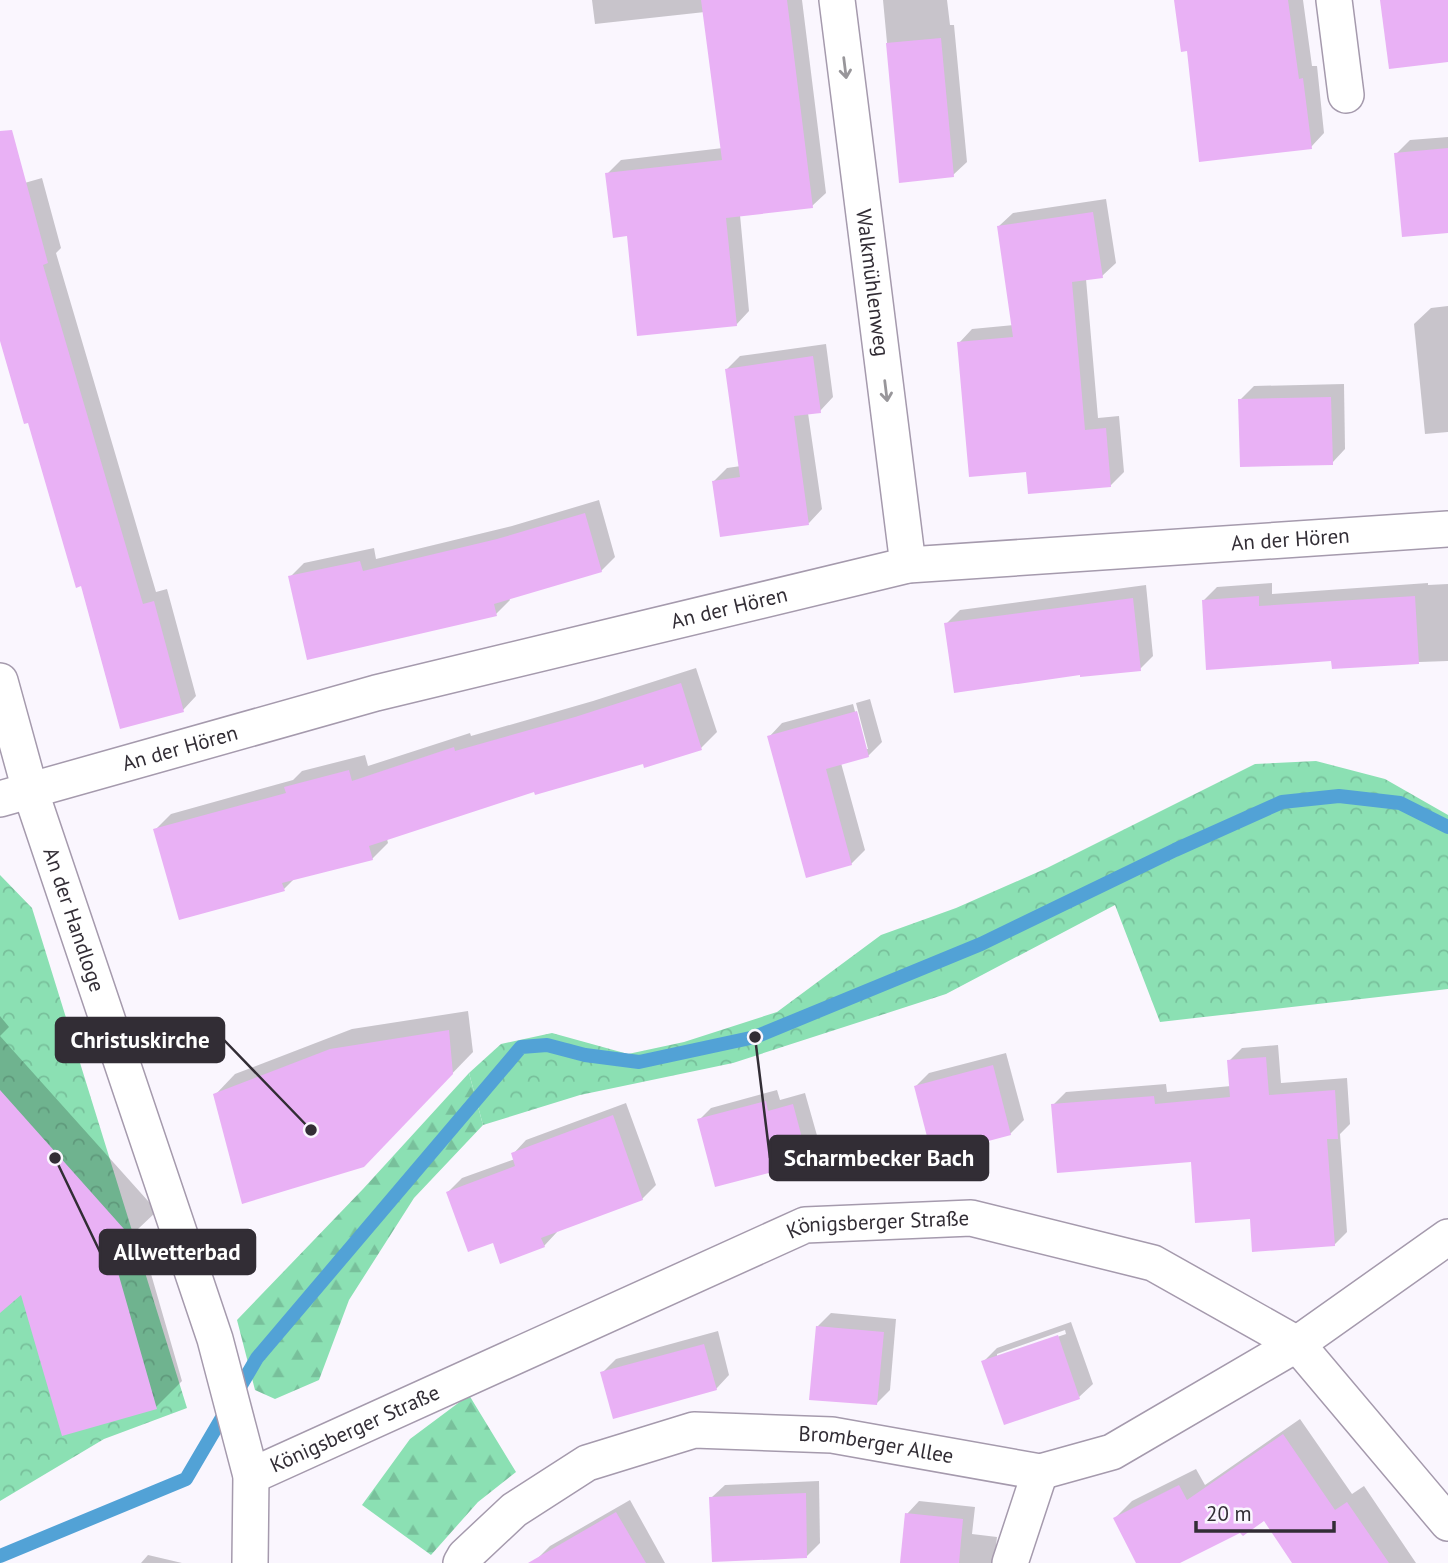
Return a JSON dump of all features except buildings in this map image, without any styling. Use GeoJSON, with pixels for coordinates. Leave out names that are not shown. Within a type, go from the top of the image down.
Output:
{"type":"FeatureCollection","features":[{"type":"Feature","properties":{"kind":"street","name":"Walkmühlenweg"},"geometry":{"type":"LineString","coordinates":[[837,0],[908,565]]}},
{"type":"Feature","properties":{"kind":"street"},"geometry":{"type":"LineString","coordinates":[[1334,0],[1346,95]]}},
{"type":"Feature","properties":{"kind":"street","name":"An der Hören"},"geometry":{"type":"LineString","coordinates":[[15,794],[376,693],[908,565],[1448,529]]}},
{"type":"Feature","properties":{"kind":"street","name":"An der Handloge"},"geometry":{"type":"LineString","coordinates":[[0,681],[15,794],[215,1339],[247,1460],[250,1563]]}},
{"type":"Feature","properties":{"kind":"street","name":"Königsberger Straße"},"geometry":{"type":"LineString","coordinates":[[247,1460],[805,1225],[971,1219],[1153,1263],[1297,1343],[1448,1523]]}},
{"type":"Feature","properties":{"kind":"street","name":"Bromberger Allee"},"geometry":{"type":"LineString","coordinates":[[461,1563],[465,1556],[514,1510],[587,1463],[694,1430],[832,1435],[1040,1472],[1112,1452],[1297,1343],[1448,1237]]}},
{"type":"Feature","properties":{"kind":"street"},"geometry":{"type":"LineString","coordinates":[[1010,1563],[1040,1472]]}},
{"type":"Feature","properties":{"kind":"green space"},"geometry":{"type":"Polygon","coordinates":[[[1316,761],[1385,779],[1448,815],[1448,989],[1160,1022],[1115,905],[946,994],[733,1063],[580,1095],[483,1125],[469,1073],[501,1044],[552,1033],[628,1054],[684,1042],[777,1012],[881,935],[956,908],[1047,868],[1255,764],[1316,761]]]}},
{"type":"Feature","properties":{"kind":"green space"},"geometry":{"type":"Polygon","coordinates":[[[0,875],[32,908],[187,1408],[104,1439],[0,1501],[0,875]]]}},
{"type":"Feature","properties":{"kind":"green space"},"geometry":{"type":"Polygon","coordinates":[[[469,1073],[483,1125],[414,1198],[349,1300],[319,1380],[275,1399],[255,1390],[237,1320],[363,1189],[469,1073]]]}},
{"type":"Feature","properties":{"kind":"green space"},"geometry":{"type":"Polygon","coordinates":[[[469,1395],[516,1472],[478,1502],[431,1555],[362,1505],[410,1439],[469,1395]]]}},
{"type":"Feature","properties":{"kind":"waterway"},"geometry":{"type":"LineString","coordinates":[[0,1556],[186,1479],[257,1358],[521,1047],[547,1045],[585,1055],[639,1062],[755,1037],[981,944],[1175,850],[1282,802],[1339,796],[1400,803],[1448,827]]}},
{"type":"Feature","properties":{"kind":"place","name":"Scharmbecker Bach"},"geometry":{"type":"Point","coordinates":[755,1037]}},
{"type":"Feature","properties":{"kind":"place","name":"Christuskirche"},"geometry":{"type":"Point","coordinates":[311,1130]}},
{"type":"Feature","properties":{"kind":"place","name":"Allwetterbad"},"geometry":{"type":"Point","coordinates":[55,1158]}}]}
